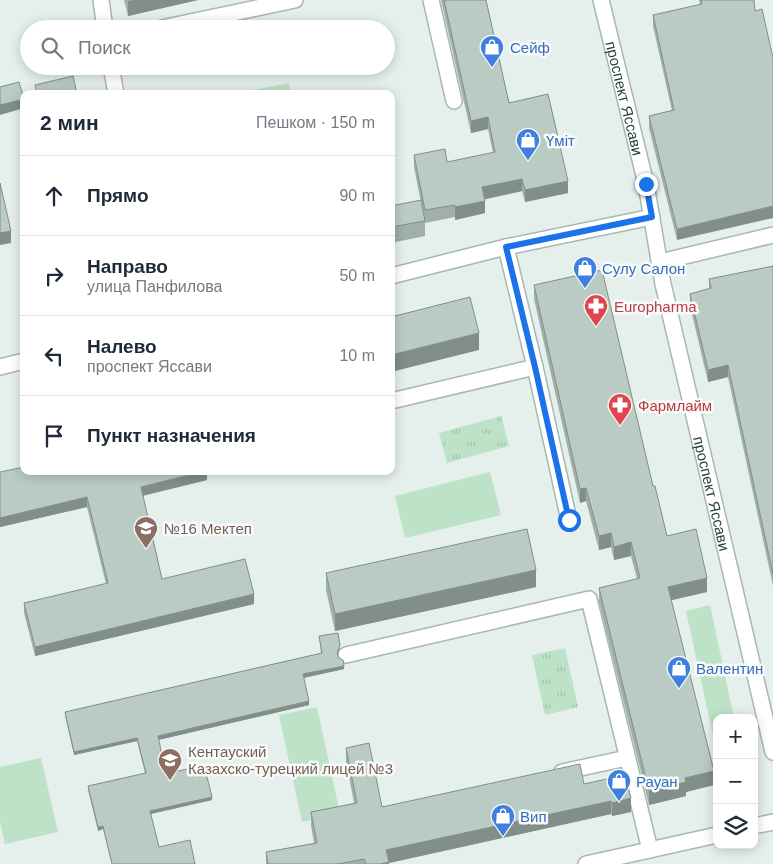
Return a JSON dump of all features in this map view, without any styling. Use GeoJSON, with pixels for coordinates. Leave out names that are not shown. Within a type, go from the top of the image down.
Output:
{"type":"FeatureCollection","features":[{"type":"Feature","properties":{"kind":"street"},"geometry":{"type":"LineString","coordinates":[[101,0],[104,20]]}},
{"type":"Feature","properties":{"kind":"street"},"geometry":{"type":"LineString","coordinates":[[200,20],[294,0]]}},
{"type":"Feature","properties":{"kind":"street"},"geometry":{"type":"LineString","coordinates":[[431,0],[454,101]]}},
{"type":"Feature","properties":{"kind":"street","name":"проспект Яссави"},"geometry":{"type":"LineString","coordinates":[[601,0],[646,184],[663,284],[773,752]]}},
{"type":"Feature","properties":{"kind":"street"},"geometry":{"type":"LineString","coordinates":[[113,75],[115,90]]}},
{"type":"Feature","properties":{"kind":"street"},"geometry":{"type":"LineString","coordinates":[[395,275],[506,247],[652,217]]}},
{"type":"Feature","properties":{"kind":"street"},"geometry":{"type":"LineString","coordinates":[[660,262],[773,235]]}},
{"type":"Feature","properties":{"kind":"street"},"geometry":{"type":"LineString","coordinates":[[506,247],[569,520]]}},
{"type":"Feature","properties":{"kind":"street"},"geometry":{"type":"LineString","coordinates":[[0,367],[20,362]]}},
{"type":"Feature","properties":{"kind":"street"},"geometry":{"type":"LineString","coordinates":[[395,400],[535,367]]}},
{"type":"Feature","properties":{"kind":"street"},"geometry":{"type":"LineString","coordinates":[[346,654],[588,599],[650,850]]}},
{"type":"Feature","properties":{"kind":"street"},"geometry":{"type":"LineString","coordinates":[[549,775],[627,758]]}},
{"type":"Feature","properties":{"kind":"street"},"geometry":{"type":"LineString","coordinates":[[758,825],[773,822]]}},
{"type":"Feature","properties":{"kind":"street"},"geometry":{"type":"LineString","coordinates":[[586,864],[713,836]]}},
{"type":"Feature","properties":{"kind":"green space"},"geometry":{"type":"Polygon","coordinates":[[[289,83],[290,90],[252,90],[289,83]]]}},
{"type":"Feature","properties":{"kind":"green space"},"geometry":{"type":"Polygon","coordinates":[[[501,416],[509,446],[447,463],[439,433],[501,416]]]}},
{"type":"Feature","properties":{"kind":"green space"},"geometry":{"type":"Polygon","coordinates":[[[490,472],[501,515],[405,538],[395,496],[490,472]]]}},
{"type":"Feature","properties":{"kind":"green space"},"geometry":{"type":"Polygon","coordinates":[[[710,605],[733,714],[713,714],[713,736],[686,611],[710,605]]]}},
{"type":"Feature","properties":{"kind":"green space"},"geometry":{"type":"Polygon","coordinates":[[[565,648],[578,707],[545,715],[532,655],[565,648]]]}},
{"type":"Feature","properties":{"kind":"green space"},"geometry":{"type":"Polygon","coordinates":[[[317,707],[340,814],[302,822],[279,715],[317,707]]]}},
{"type":"Feature","properties":{"kind":"green space"},"geometry":{"type":"Polygon","coordinates":[[[41,758],[58,832],[5,844],[0,822],[0,767],[41,758]]]}},
{"type":"Feature","properties":{"kind":"building"},"geometry":{"type":"Polygon","coordinates":[[[444,0],[486,0],[509,103],[548,94],[568,181],[525,190],[522,179],[482,187],[485,201],[425,210],[414,155],[445,149],[447,162],[495,152],[488,117],[471,121],[444,0]]]}},
{"type":"Feature","properties":{"kind":"building"},"geometry":{"type":"Polygon","coordinates":[[[701,0],[754,0],[755,11],[762,9],[773,58],[773,206],[677,229],[649,116],[674,110],[653,15],[702,4],[701,0]]]}},
{"type":"Feature","properties":{"kind":"building"},"geometry":{"type":"Polygon","coordinates":[[[73,76],[76,90],[36,90],[35,85],[73,76]]]}},
{"type":"Feature","properties":{"kind":"building"},"geometry":{"type":"Polygon","coordinates":[[[19,82],[21,90],[20,100],[0,105],[0,87],[19,82]]]}},
{"type":"Feature","properties":{"kind":"building"},"geometry":{"type":"Polygon","coordinates":[[[0,183],[11,231],[0,233],[0,183]]]}},
{"type":"Feature","properties":{"kind":"building"},"geometry":{"type":"Polygon","coordinates":[[[421,200],[425,221],[395,226],[395,205],[421,200]]]}},
{"type":"Feature","properties":{"kind":"building"},"geometry":{"type":"Polygon","coordinates":[[[773,266],[773,574],[728,365],[708,370],[690,294],[711,288],[709,279],[773,266]]]}},
{"type":"Feature","properties":{"kind":"building"},"geometry":{"type":"Polygon","coordinates":[[[602,270],[653,486],[655,486],[667,536],[696,529],[707,578],[668,587],[713,771],[685,778],[686,782],[649,791],[599,588],[640,578],[631,542],[614,547],[611,533],[599,536],[586,488],[580,489],[534,285],[602,270]]]}},
{"type":"Feature","properties":{"kind":"building"},"geometry":{"type":"Polygon","coordinates":[[[470,297],[479,333],[395,354],[395,316],[470,297]]]}},
{"type":"Feature","properties":{"kind":"building"},"geometry":{"type":"Polygon","coordinates":[[[20,468],[20,475],[189,475],[141,487],[162,579],[245,559],[254,594],[35,647],[24,603],[108,583],[87,497],[0,518],[0,472],[20,468]]]}},
{"type":"Feature","properties":{"kind":"building"},"geometry":{"type":"Polygon","coordinates":[[[527,529],[536,570],[335,614],[326,573],[527,529]]]}},
{"type":"Feature","properties":{"kind":"building"},"geometry":{"type":"Polygon","coordinates":[[[338,633],[340,645],[337,653],[339,658],[343,660],[344,666],[303,674],[309,701],[158,736],[166,774],[204,765],[212,797],[150,811],[159,847],[190,840],[195,864],[112,864],[103,826],[98,827],[88,786],[146,773],[137,738],[74,752],[65,712],[322,653],[319,636],[338,633]]]}},
{"type":"Feature","properties":{"kind":"building"},"geometry":{"type":"Polygon","coordinates":[[[369,743],[382,807],[580,764],[584,784],[625,775],[631,798],[386,850],[389,862],[381,864],[366,864],[364,859],[338,864],[268,864],[266,852],[317,843],[311,812],[357,803],[346,748],[369,743]]]}},
{"type":"Feature","properties":{"kind":"place","name":"Сейф"},"geometry":{"type":"Point","coordinates":[492,68]}},
{"type":"Feature","properties":{"kind":"place","name":"Үміт"},"geometry":{"type":"Point","coordinates":[528,161]}},
{"type":"Feature","properties":{"kind":"place","name":"Сулу Салон"},"geometry":{"type":"Point","coordinates":[585,289]}},
{"type":"Feature","properties":{"kind":"place","name":"Europharma"},"geometry":{"type":"Point","coordinates":[596,327]}},
{"type":"Feature","properties":{"kind":"place","name":"Фармлайм"},"geometry":{"type":"Point","coordinates":[620,426]}},
{"type":"Feature","properties":{"kind":"place","name":"№16 Мектеп"},"geometry":{"type":"Point","coordinates":[146,549]}},
{"type":"Feature","properties":{"kind":"place","name":"Валентин"},"geometry":{"type":"Point","coordinates":[679,689]}},
{"type":"Feature","properties":{"kind":"place","name":"Кентауский Казахско-турецкий лицей №3"},"geometry":{"type":"Point","coordinates":[170,781]}},
{"type":"Feature","properties":{"kind":"place","name":"Рауан"},"geometry":{"type":"Point","coordinates":[619,802]}},
{"type":"Feature","properties":{"kind":"place","name":"Вип"},"geometry":{"type":"Point","coordinates":[503,837]}},
{"type":"Feature","properties":{"kind":"route"},"geometry":{"type":"LineString","coordinates":[[569,520],[506,247],[652,217],[646,184]]}}]}
